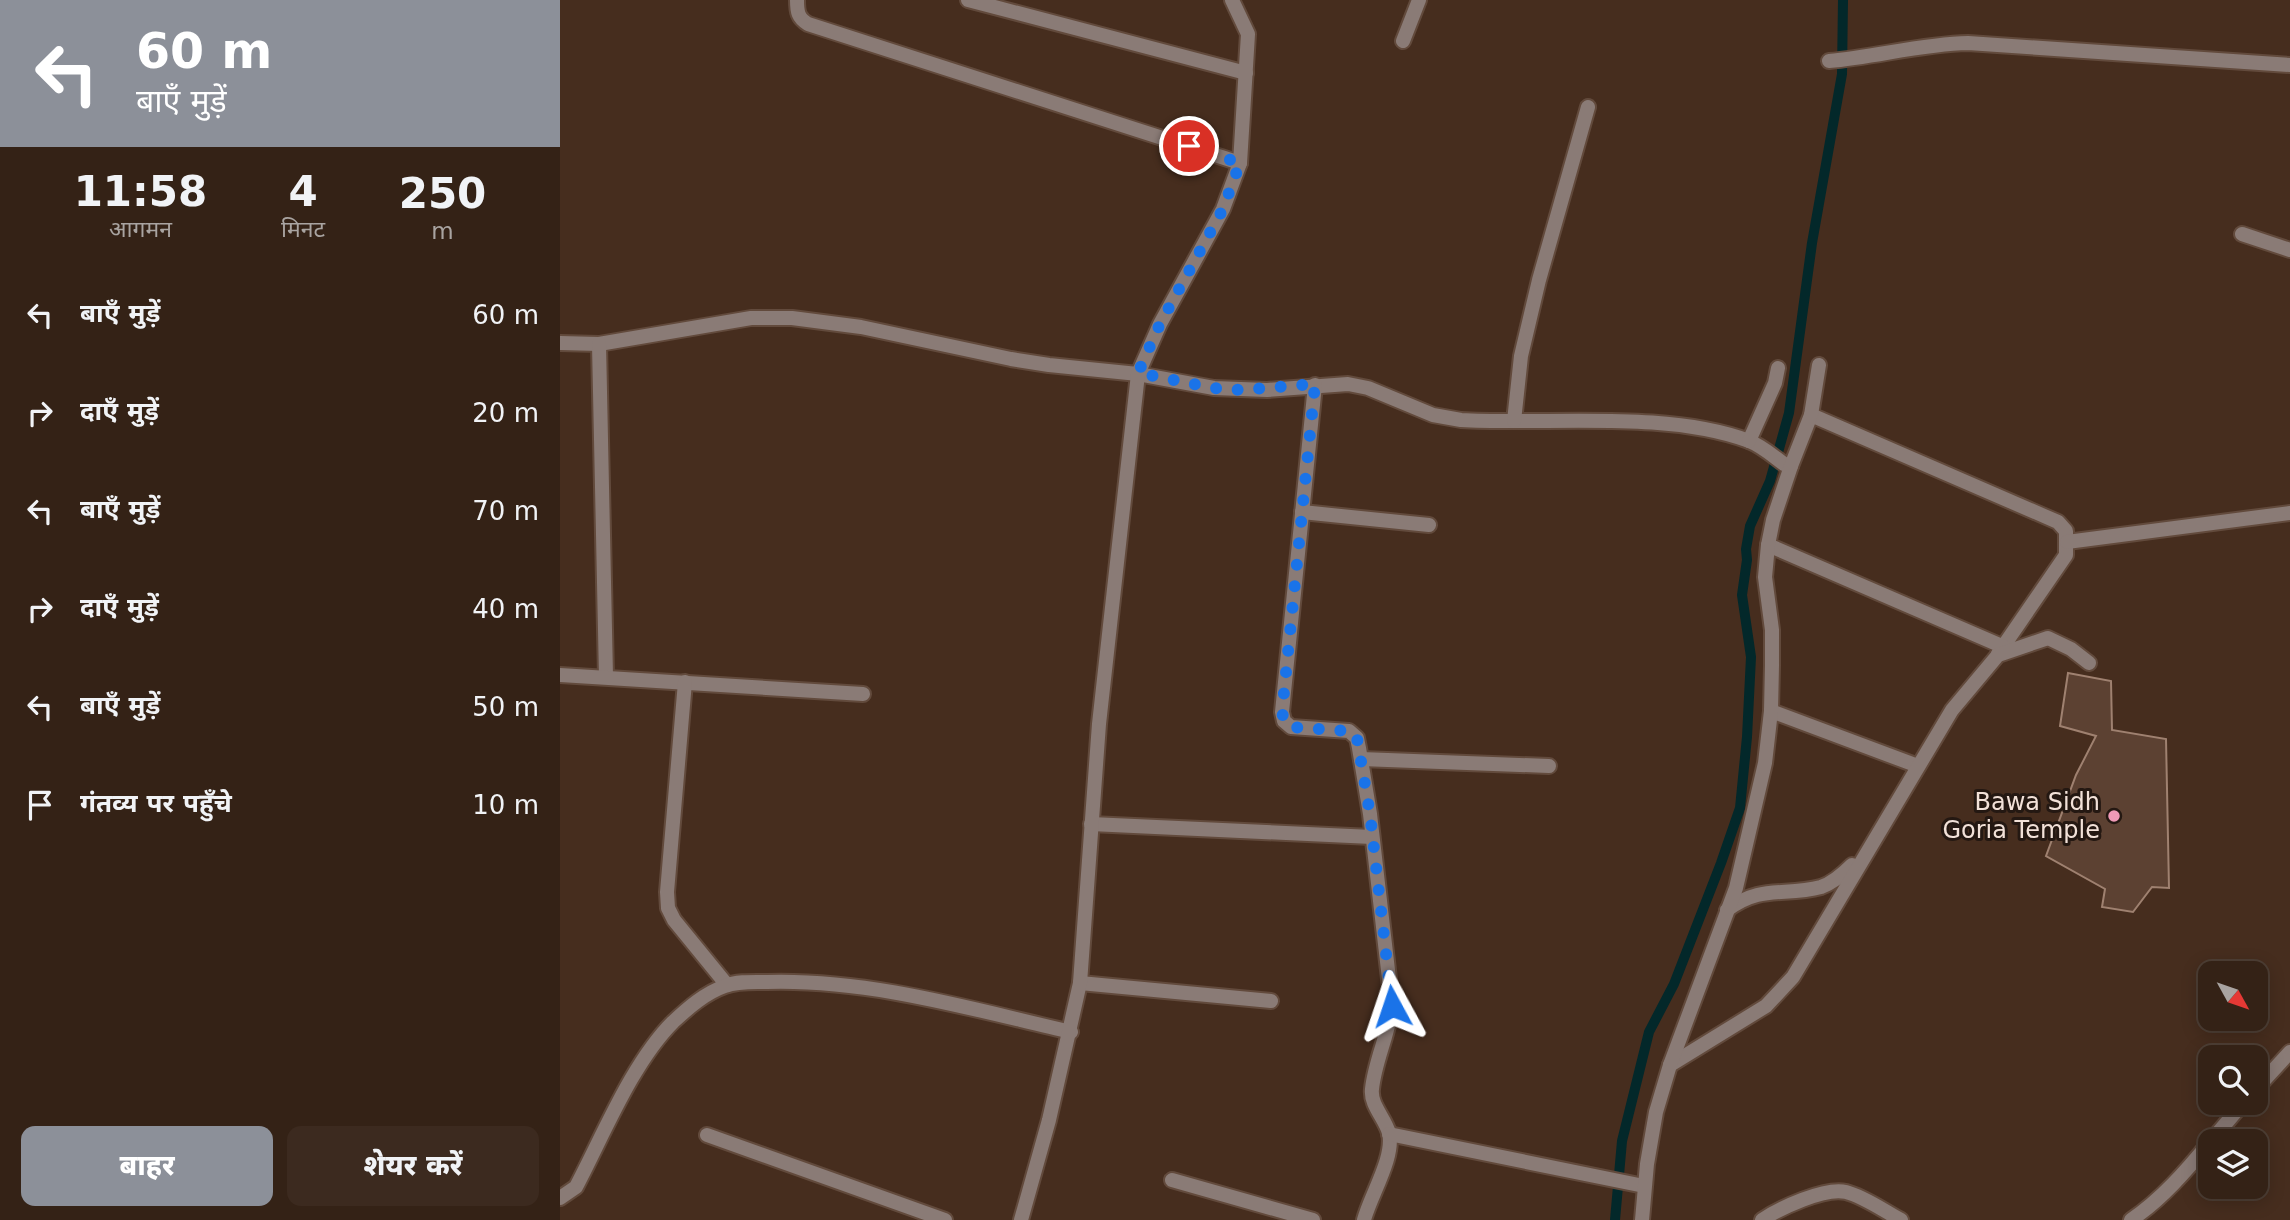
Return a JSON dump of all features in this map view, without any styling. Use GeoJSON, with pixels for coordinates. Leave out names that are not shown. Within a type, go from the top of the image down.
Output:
{"type":"FeatureCollection","features":[{"type":"Feature","properties":{"kind":"street"},"geometry":{"type":"LineString","coordinates":[[797,0],[797,13],[801,20],[808,24],[1240,163]]}},
{"type":"Feature","properties":{"kind":"street"},"geometry":{"type":"LineString","coordinates":[[968,0],[1246,73]]}},
{"type":"Feature","properties":{"kind":"street"},"geometry":{"type":"LineString","coordinates":[[1021,1220],[1071,1032],[1080,983],[1099,724],[1138,373],[1160,324],[1223,209],[1240,163],[1248,34],[1232,0]]}},
{"type":"Feature","properties":{"kind":"street"},"geometry":{"type":"LineString","coordinates":[[1404,41],[1419,0]]}},
{"type":"Feature","properties":{"kind":"street"},"geometry":{"type":"LineString","coordinates":[[1829,61],[1854,59],[1917,46],[1968,43],[2290,65]]}},
{"type":"Feature","properties":{"kind":"street"},"geometry":{"type":"LineString","coordinates":[[1514,421],[1521,356],[1539,280],[1588,107]]}},
{"type":"Feature","properties":{"kind":"street"},"geometry":{"type":"LineString","coordinates":[[2242,234],[2290,250]]}},
{"type":"Feature","properties":{"kind":"street"},"geometry":{"type":"LineString","coordinates":[[560,343],[599,344],[751,318],[792,318],[861,327],[1049,365],[1138,373],[1214,388],[1240,390],[1348,384],[1368,388],[1433,415],[1461,420],[1681,426],[1755,444],[1788,465]]}},
{"type":"Feature","properties":{"kind":"street"},"geometry":{"type":"LineString","coordinates":[[599,344],[606,677]]}},
{"type":"Feature","properties":{"kind":"street"},"geometry":{"type":"LineString","coordinates":[[1642,1220],[1644,1186],[1656,1112],[1670,1065],[1736,888],[1765,763],[1771,711],[1772,629],[1765,577],[1768,545],[1788,465],[1811,415],[1819,365]]}},
{"type":"Feature","properties":{"kind":"street"},"geometry":{"type":"LineString","coordinates":[[1755,444],[1777,368]]}},
{"type":"Feature","properties":{"kind":"street"},"geometry":{"type":"LineString","coordinates":[[1315,384],[1282,712],[1284,721],[1291,727],[1349,731],[1357,738],[1361,759],[1392,1006],[1391,1022],[1371,1092],[1389,1134],[1389,1148],[1364,1220]]}},
{"type":"Feature","properties":{"kind":"street"},"geometry":{"type":"LineString","coordinates":[[1670,1065],[1766,1006],[1793,977],[1952,710],[2001,651],[2066,555],[2066,531],[2059,523],[1811,415]]}},
{"type":"Feature","properties":{"kind":"street"},"geometry":{"type":"LineString","coordinates":[[1302,512],[1429,525]]}},
{"type":"Feature","properties":{"kind":"street"},"geometry":{"type":"LineString","coordinates":[[2067,542],[2290,513]]}},
{"type":"Feature","properties":{"kind":"street"},"geometry":{"type":"LineString","coordinates":[[1768,545],[2001,651],[2048,638],[2071,649],[2089,663]]}},
{"type":"Feature","properties":{"kind":"street"},"geometry":{"type":"LineString","coordinates":[[560,675],[863,694]]}},
{"type":"Feature","properties":{"kind":"street"},"geometry":{"type":"LineString","coordinates":[[685,682],[667,892],[668,908],[679,927],[727,985]]}},
{"type":"Feature","properties":{"kind":"street"},"geometry":{"type":"LineString","coordinates":[[1771,711],[1918,766]]}},
{"type":"Feature","properties":{"kind":"street"},"geometry":{"type":"LineString","coordinates":[[1361,759],[1549,766]]}},
{"type":"Feature","properties":{"kind":"street"},"geometry":{"type":"LineString","coordinates":[[1091,824],[1372,837]]}},
{"type":"Feature","properties":{"kind":"street"},"geometry":{"type":"LineString","coordinates":[[1727,910],[1742,899],[1758,893],[1822,887],[1840,877],[1866,852]]}},
{"type":"Feature","properties":{"kind":"street"},"geometry":{"type":"LineString","coordinates":[[560,1198],[576,1187],[632,1080],[672,1024],[704,996],[727,985],[780,981],[857,986],[1071,1032]]}},
{"type":"Feature","properties":{"kind":"street"},"geometry":{"type":"LineString","coordinates":[[1080,983],[1271,1001]]}},
{"type":"Feature","properties":{"kind":"street"},"geometry":{"type":"LineString","coordinates":[[2268,1076],[2290,1052]]}},
{"type":"Feature","properties":{"kind":"street"},"geometry":{"type":"LineString","coordinates":[[2222,1129],[2233,1115]]}},
{"type":"Feature","properties":{"kind":"street"},"geometry":{"type":"LineString","coordinates":[[1389,1134],[1644,1186]]}},
{"type":"Feature","properties":{"kind":"street"},"geometry":{"type":"LineString","coordinates":[[707,1135],[945,1220]]}},
{"type":"Feature","properties":{"kind":"street"},"geometry":{"type":"LineString","coordinates":[[2131,1220],[2145,1211],[2198,1156]]}},
{"type":"Feature","properties":{"kind":"street"},"geometry":{"type":"LineString","coordinates":[[1172,1180],[1313,1220]]}},
{"type":"Feature","properties":{"kind":"street"},"geometry":{"type":"LineString","coordinates":[[1762,1220],[1791,1204],[1831,1192],[1844,1191],[1901,1220]]}},
{"type":"Feature","properties":{"kind":"building","name":"Bawa Sidh Goria Temple"},"geometry":{"type":"Polygon","coordinates":[[[2068,673],[2111,681],[2112,730],[2166,739],[2169,888],[2152,887],[2133,912],[2102,907],[2105,889],[2046,856],[2076,775],[2096,736],[2060,726],[2068,673]]]}},
{"type":"Feature","properties":{"kind":"waterway"},"geometry":{"type":"LineString","coordinates":[[1615,1220],[1622,1141],[1649,1032],[1674,984],[1740,808],[1751,657],[1742,595],[1746,549],[1750,526],[1770,481],[1789,413],[1812,243],[1842,74],[1843,0]]}},
{"type":"Feature","properties":{"kind":"place","name":"Bawa Sidh Goria Temple"},"geometry":{"type":"Point","coordinates":[2114,816]}},
{"type":"Feature","properties":{"kind":"route"},"geometry":{"type":"LineString","coordinates":[[1189,146],[1240,163],[1223,209],[1160,324],[1138,373],[1214,388],[1240,390],[1267,390],[1315,384],[1282,712],[1284,721],[1291,727],[1349,731],[1357,738],[1370,814],[1392,1006]]}}]}
